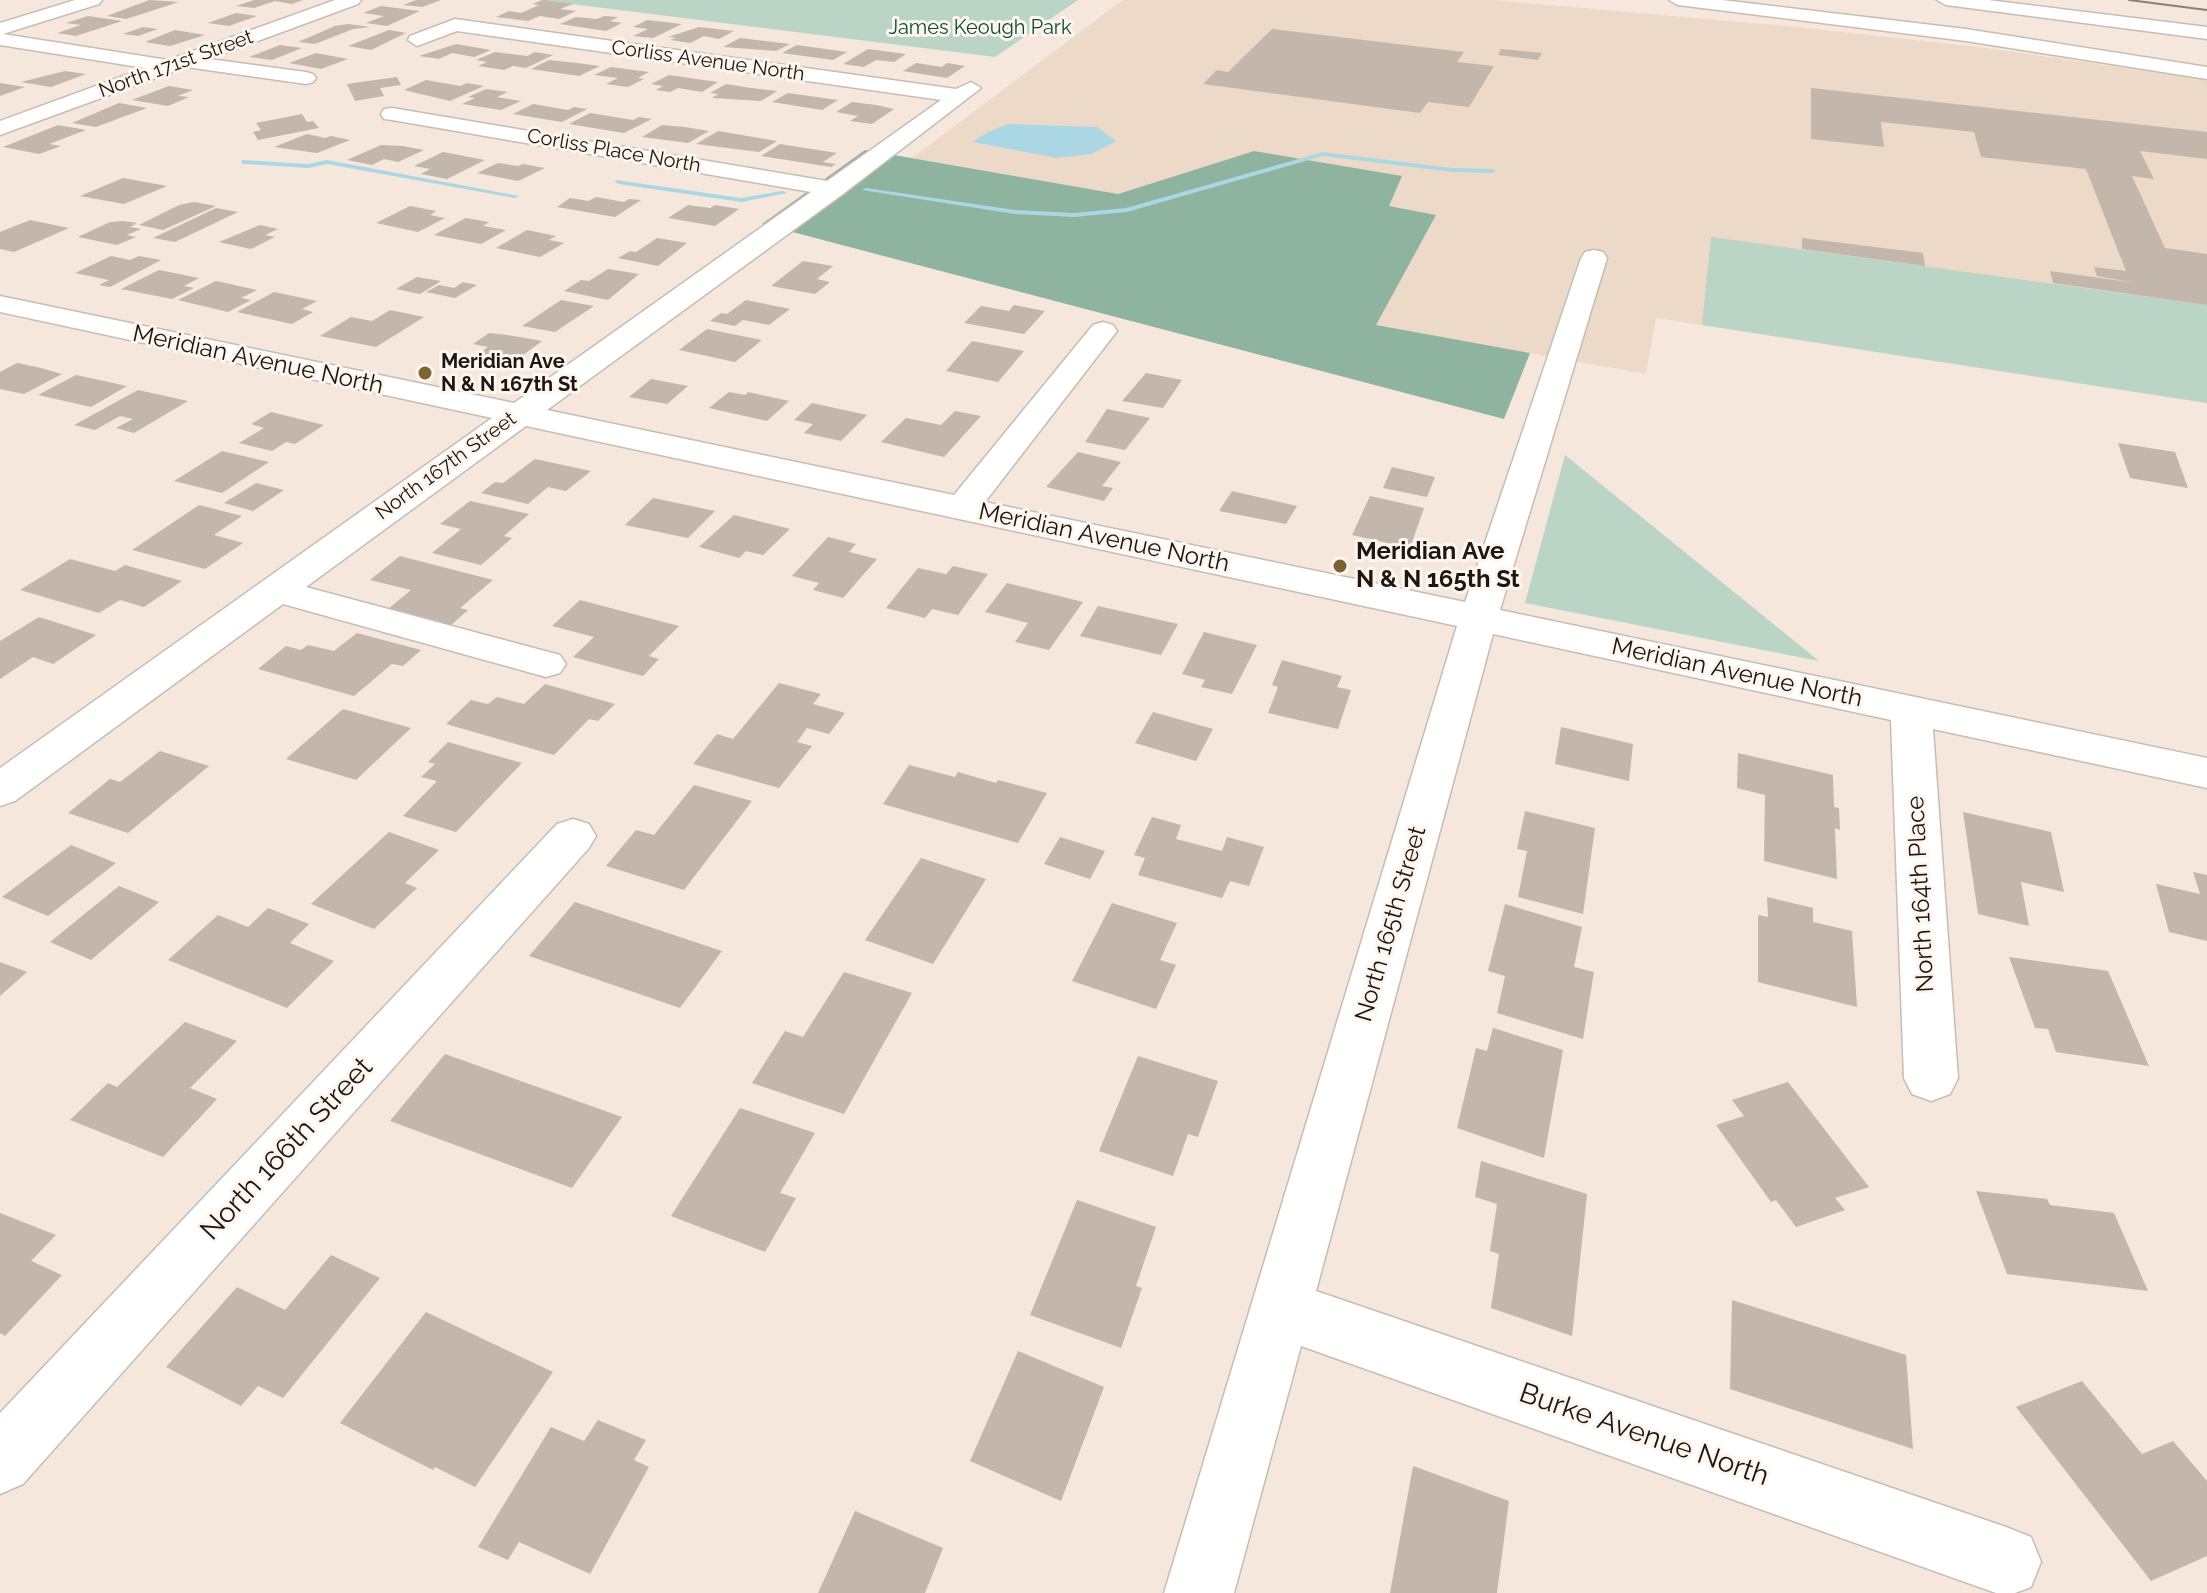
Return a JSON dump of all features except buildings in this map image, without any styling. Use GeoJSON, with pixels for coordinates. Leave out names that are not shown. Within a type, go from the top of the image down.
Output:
{"type":"FeatureCollection","features":[{"type":"Feature","properties":{"kind":"main road"},"geometry":{"type":"LineString","coordinates":[[0,29],[93,0]]}},
{"type":"Feature","properties":{"kind":"main road","name":"North 171st Street"},"geometry":{"type":"LineString","coordinates":[[0,128],[352,0]]}},
{"type":"Feature","properties":{"kind":"main road"},"geometry":{"type":"LineString","coordinates":[[1678,0],[1966,35],[2207,73]]}},
{"type":"Feature","properties":{"kind":"main road"},"geometry":{"type":"LineString","coordinates":[[1779,0],[2200,41]]}},
{"type":"Feature","properties":{"kind":"main road"},"geometry":{"type":"LineString","coordinates":[[1946,0],[2200,41]]}},
{"type":"Feature","properties":{"kind":"main road"},"geometry":{"type":"LineString","coordinates":[[2060,0],[2207,17]]}},
{"type":"Feature","properties":{"kind":"main road","name":"Corliss Avenue North"},"geometry":{"type":"LineString","coordinates":[[417,40],[455,25],[966,92]]}},
{"type":"Feature","properties":{"kind":"main road"},"geometry":{"type":"LineString","coordinates":[[0,39],[306,78]]}},
{"type":"Feature","properties":{"kind":"main road","name":"North 167th Street"},"geometry":{"type":"LineString","coordinates":[[0,790],[966,92]]}},
{"type":"Feature","properties":{"kind":"main road","name":"Corliss Place North"},"geometry":{"type":"LineString","coordinates":[[392,114],[835,189]]}},
{"type":"Feature","properties":{"kind":"main road","name":"North 165th Street"},"geometry":{"type":"LineString","coordinates":[[1199,1593],[1478,619],[1594,258]]}},
{"type":"Feature","properties":{"kind":"main road","name":"Meridian Avenue North"},"geometry":{"type":"LineString","coordinates":[[0,304],[2207,773]]}},
{"type":"Feature","properties":{"kind":"main road"},"geometry":{"type":"LineString","coordinates":[[962,508],[1103,331]]}},
{"type":"Feature","properties":{"kind":"main road"},"geometry":{"type":"LineString","coordinates":[[274,590],[546,664]]}},
{"type":"Feature","properties":{"kind":"main road","name":"North 164th Place"},"geometry":{"type":"LineString","coordinates":[[1911,710],[1931,1078]]}},
{"type":"Feature","properties":{"kind":"main road","name":"North 166th Street"},"geometry":{"type":"LineString","coordinates":[[0,1461],[573,836]]}},
{"type":"Feature","properties":{"kind":"main road","name":"Burke Avenue North"},"geometry":{"type":"LineString","coordinates":[[1281,1309],[2006,1562]]}},
{"type":"Feature","properties":{"kind":"shaded area"},"geometry":{"type":"Polygon","coordinates":[[[1123,0],[1492,0],[1797,27],[1987,48],[2207,80],[2207,403],[1656,318],[1646,374],[1375,325],[1435,215],[1389,206],[1401,176],[1254,151],[1118,194],[912,158],[1123,0]]]}},
{"type":"Feature","properties":{"kind":"green space","name":"James Keough Park"},"geometry":{"type":"Polygon","coordinates":[[[539,0],[1078,0],[995,57],[539,0]]]}},
{"type":"Feature","properties":{"kind":"green space"},"geometry":{"type":"Polygon","coordinates":[[[865,150],[1118,194],[1254,151],[1402,176],[1389,206],[1436,215],[1376,325],[1530,353],[1504,419],[762,224],[865,150]]]}},
{"type":"Feature","properties":{"kind":"green space"},"geometry":{"type":"Polygon","coordinates":[[[1711,237],[2207,305],[2207,403],[1702,325],[1711,237]]]}},
{"type":"Feature","properties":{"kind":"green space"},"geometry":{"type":"Polygon","coordinates":[[[1565,455],[1819,661],[1525,603],[1565,455]]]}},
{"type":"Feature","properties":{"kind":"water"},"geometry":{"type":"Polygon","coordinates":[[[1008,124],[1097,127],[1116,141],[1092,154],[1057,158],[973,142],[1008,124]]]}},
{"type":"Feature","properties":{"kind":"waterway"},"geometry":{"type":"LineString","coordinates":[[866,190],[1015,212],[1074,215],[1127,210],[1323,154],[1452,170],[1492,171]]}},
{"type":"Feature","properties":{"kind":"waterway"},"geometry":{"type":"LineString","coordinates":[[245,162],[308,166],[327,162],[515,196]]}},
{"type":"Feature","properties":{"kind":"waterway"},"geometry":{"type":"LineString","coordinates":[[619,182],[741,200],[783,193]]}},
{"type":"Feature","properties":{"kind":"tram line"},"geometry":{"type":"LineString","coordinates":[[2129,0],[2207,10]]}},
{"type":"Feature","properties":{"kind":"place","name":"Meridian Ave N & N 167th St"},"geometry":{"type":"Point","coordinates":[425,373]}},
{"type":"Feature","properties":{"kind":"place","name":"Meridian Ave N & N 165th St"},"geometry":{"type":"Point","coordinates":[1340,566]}}]}
